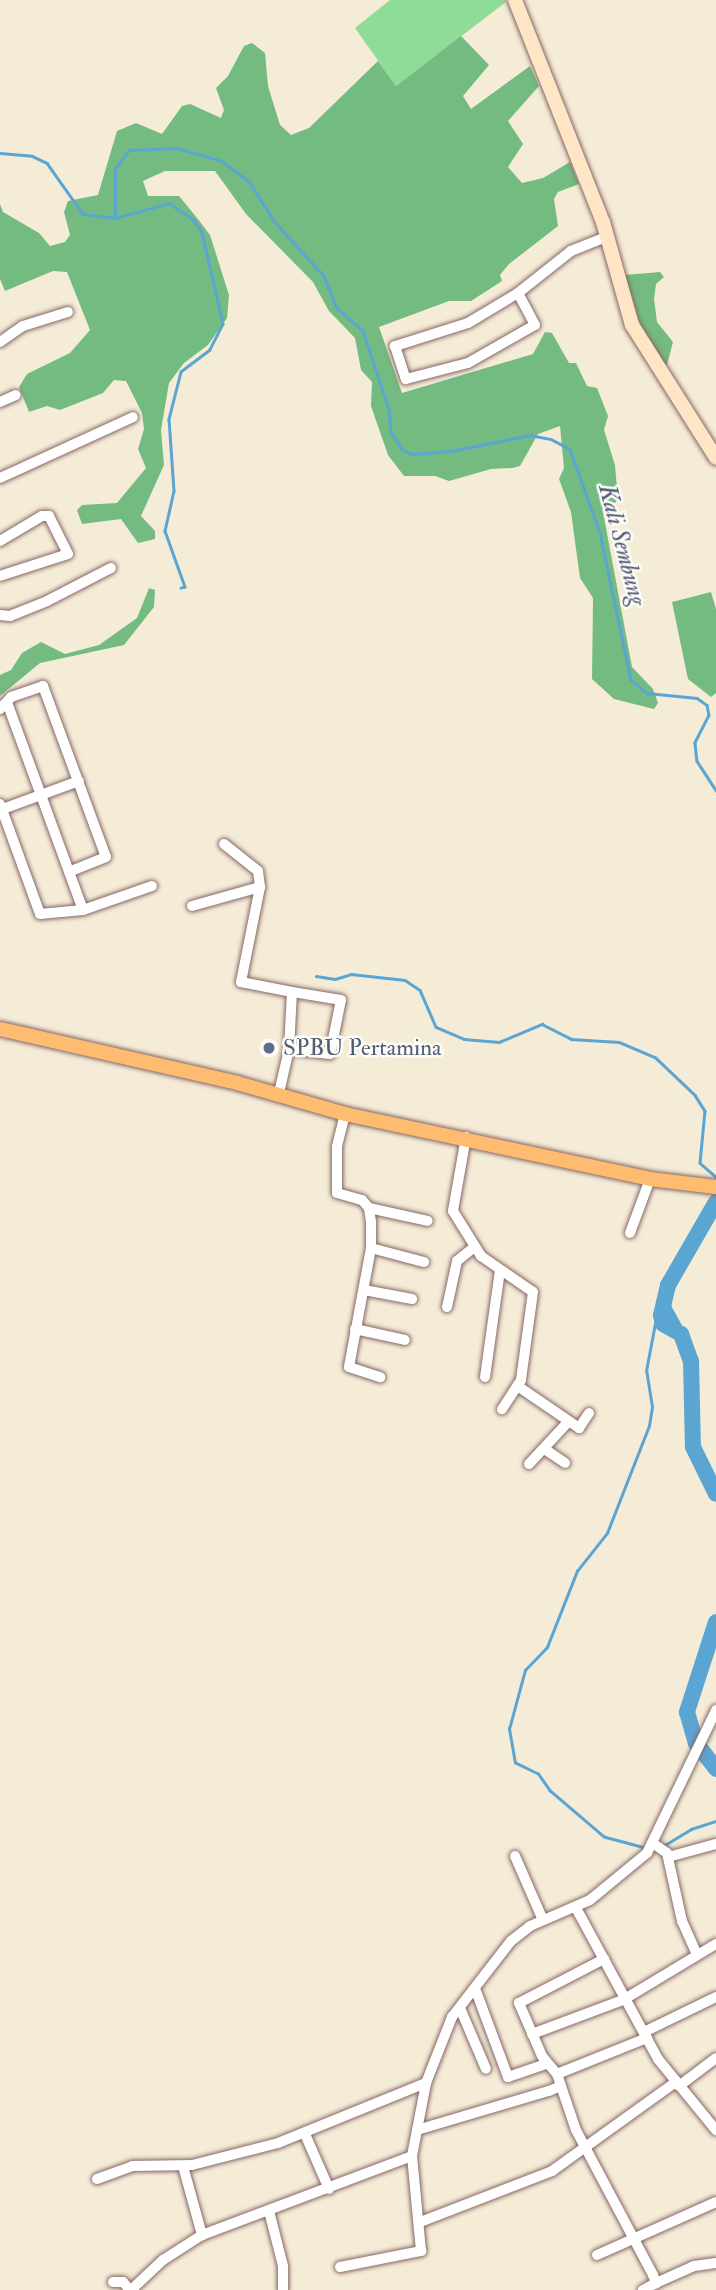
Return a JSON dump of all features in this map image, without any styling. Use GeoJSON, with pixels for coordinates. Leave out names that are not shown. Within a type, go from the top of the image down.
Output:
{"type":"FeatureCollection","features":[{"type":"Feature","properties":{"kind":"main road"},"geometry":{"type":"LineString","coordinates":[[515,0],[606,237],[632,325],[716,458]]}},
{"type":"Feature","properties":{"kind":"main road"},"geometry":{"type":"LineString","coordinates":[[0,1030],[279,1093],[345,1114],[650,1179],[716,1187]]}},
{"type":"Feature","properties":{"kind":"main road"},"geometry":{"type":"LineString","coordinates":[[699,1187],[716,1195]]}},
{"type":"Feature","properties":{"kind":"street"},"geometry":{"type":"LineString","coordinates":[[518,293],[536,325],[468,363],[406,379],[395,346],[468,323],[518,293],[571,251],[606,237]]}},
{"type":"Feature","properties":{"kind":"street"},"geometry":{"type":"LineString","coordinates":[[0,342],[23,326],[68,312]]}},
{"type":"Feature","properties":{"kind":"street"},"geometry":{"type":"LineString","coordinates":[[0,402],[16,394]]}},
{"type":"Feature","properties":{"kind":"street"},"geometry":{"type":"LineString","coordinates":[[0,478],[133,417]]}},
{"type":"Feature","properties":{"kind":"street"},"geometry":{"type":"LineString","coordinates":[[0,541],[42,516],[49,516],[68,554],[0,576]]}},
{"type":"Feature","properties":{"kind":"street"},"geometry":{"type":"LineString","coordinates":[[0,615],[10,616],[47,601],[111,568]]}},
{"type":"Feature","properties":{"kind":"street"},"geometry":{"type":"LineString","coordinates":[[69,872],[106,857],[43,686],[11,698],[4,707],[41,796],[69,872],[83,910]]}},
{"type":"Feature","properties":{"kind":"street"},"geometry":{"type":"LineString","coordinates":[[79,781],[1,808],[40,914],[83,910],[152,886]]}},
{"type":"Feature","properties":{"kind":"street"},"geometry":{"type":"LineString","coordinates":[[224,844],[258,871],[260,887],[241,982],[341,1000],[330,1054],[289,1049]]}},
{"type":"Feature","properties":{"kind":"street"},"geometry":{"type":"LineString","coordinates":[[191,906],[260,887]]}},
{"type":"Feature","properties":{"kind":"street"},"geometry":{"type":"LineString","coordinates":[[279,1093],[289,1049],[292,992]]}},
{"type":"Feature","properties":{"kind":"street"},"geometry":{"type":"LineString","coordinates":[[345,1114],[337,1147],[337,1193],[362,1200],[369,1208],[428,1221]]}},
{"type":"Feature","properties":{"kind":"street"},"geometry":{"type":"LineString","coordinates":[[466,1138],[452,1200],[473,1248],[533,1292],[519,1387],[502,1409]]}},
{"type":"Feature","properties":{"kind":"street"},"geometry":{"type":"LineString","coordinates":[[630,1233],[650,1179]]}},
{"type":"Feature","properties":{"kind":"street"},"geometry":{"type":"LineString","coordinates":[[369,1208],[371,1248],[349,1367],[380,1377]]}},
{"type":"Feature","properties":{"kind":"street"},"geometry":{"type":"LineString","coordinates":[[371,1248],[424,1262]]}},
{"type":"Feature","properties":{"kind":"street"},"geometry":{"type":"LineString","coordinates":[[447,1307],[457,1261],[473,1248]]}},
{"type":"Feature","properties":{"kind":"street"},"geometry":{"type":"LineString","coordinates":[[485,1377],[500,1270]]}},
{"type":"Feature","properties":{"kind":"street"},"geometry":{"type":"LineString","coordinates":[[365,1290],[412,1299]]}},
{"type":"Feature","properties":{"kind":"street"},"geometry":{"type":"LineString","coordinates":[[355,1329],[405,1340]]}},
{"type":"Feature","properties":{"kind":"street"},"geometry":{"type":"LineString","coordinates":[[519,1387],[579,1428],[589,1413]]}},
{"type":"Feature","properties":{"kind":"street"},"geometry":{"type":"LineString","coordinates":[[529,1464],[546,1450],[568,1422]]}},
{"type":"Feature","properties":{"kind":"street"},"geometry":{"type":"LineString","coordinates":[[546,1450],[565,1463]]}},
{"type":"Feature","properties":{"kind":"street"},"geometry":{"type":"LineString","coordinates":[[340,2267],[421,2251],[421,2222],[412,2156],[426,2084],[442,2035],[511,1941],[543,1920],[576,1908],[618,1881],[657,1849],[716,1710]]}},
{"type":"Feature","properties":{"kind":"street"},"geometry":{"type":"LineString","coordinates":[[657,1849],[716,1843]]}},
{"type":"Feature","properties":{"kind":"street"},"geometry":{"type":"LineString","coordinates":[[657,1849],[697,1955]]}},
{"type":"Feature","properties":{"kind":"street"},"geometry":{"type":"LineString","coordinates":[[515,1856],[543,1920]]}},
{"type":"Feature","properties":{"kind":"street"},"geometry":{"type":"LineString","coordinates":[[576,1908],[645,2035],[678,2084],[714,2124]]}},
{"type":"Feature","properties":{"kind":"street"},"geometry":{"type":"LineString","coordinates":[[532,2034],[626,1999],[716,1944]]}},
{"type":"Feature","properties":{"kind":"street"},"geometry":{"type":"LineString","coordinates":[[604,1959],[519,2003],[546,2064],[557,2074],[587,2149],[636,2239],[656,2283]]}},
{"type":"Feature","properties":{"kind":"street"},"geometry":{"type":"LineString","coordinates":[[476,1991],[508,2077],[546,2064]]}},
{"type":"Feature","properties":{"kind":"street"},"geometry":{"type":"LineString","coordinates":[[557,2074],[645,2035],[716,1997]]}},
{"type":"Feature","properties":{"kind":"street"},"geometry":{"type":"LineString","coordinates":[[460,2008],[486,2069]]}},
{"type":"Feature","properties":{"kind":"street"},"geometry":{"type":"LineString","coordinates":[[421,2222],[552,2171],[716,2058]]}},
{"type":"Feature","properties":{"kind":"street"},"geometry":{"type":"LineString","coordinates":[[97,2179],[147,2164],[183,2166],[305,2134],[426,2084]]}},
{"type":"Feature","properties":{"kind":"street"},"geometry":{"type":"LineString","coordinates":[[417,2130],[561,2086]]}},
{"type":"Feature","properties":{"kind":"street"},"geometry":{"type":"LineString","coordinates":[[305,2134],[329,2189]]}},
{"type":"Feature","properties":{"kind":"street"},"geometry":{"type":"LineString","coordinates":[[113,2282],[123,2282],[130,2290],[163,2260],[202,2235],[412,2156]]}},
{"type":"Feature","properties":{"kind":"street"},"geometry":{"type":"LineString","coordinates":[[183,2166],[202,2235]]}},
{"type":"Feature","properties":{"kind":"street"},"geometry":{"type":"LineString","coordinates":[[597,2255],[716,2202]]}},
{"type":"Feature","properties":{"kind":"street"},"geometry":{"type":"LineString","coordinates":[[269,2211],[283,2266],[283,2290]]}},
{"type":"Feature","properties":{"kind":"street"},"geometry":{"type":"LineString","coordinates":[[643,2290],[694,2266],[716,2263]]}},
{"type":"Feature","properties":{"kind":"green space"},"geometry":{"type":"Polygon","coordinates":[[[390,0],[506,2],[396,86],[355,28],[390,0]]]}},
{"type":"Feature","properties":{"kind":"green space"},"geometry":{"type":"Polygon","coordinates":[[[461,36],[489,65],[463,96],[471,109],[530,66],[539,86],[508,121],[523,144],[508,167],[522,183],[543,178],[570,162],[579,184],[558,192],[554,199],[558,226],[509,264],[500,275],[502,281],[471,301],[449,301],[379,327],[402,393],[533,354],[545,332],[552,333],[569,363],[576,363],[587,386],[597,388],[608,416],[604,430],[615,465],[618,500],[603,512],[632,667],[653,689],[658,703],[654,709],[614,699],[592,679],[593,598],[580,578],[571,512],[559,479],[564,468],[560,426],[538,434],[520,466],[491,469],[449,481],[435,476],[404,476],[388,455],[371,406],[372,382],[361,370],[355,338],[329,311],[313,282],[246,214],[215,171],[165,171],[143,181],[148,196],[179,196],[210,235],[229,295],[227,318],[208,345],[184,363],[169,383],[161,430],[164,465],[141,516],[155,531],[155,539],[138,543],[121,519],[82,524],[77,510],[82,505],[117,503],[146,468],[138,449],[144,429],[142,413],[126,381],[114,380],[103,393],[60,410],[47,406],[29,412],[19,387],[27,374],[70,353],[90,330],[67,272],[53,271],[5,291],[0,279],[0,204],[3,212],[39,233],[50,246],[65,242],[70,235],[64,212],[68,201],[98,195],[117,131],[136,123],[162,134],[182,106],[190,104],[221,118],[224,110],[216,88],[228,76],[244,46],[252,43],[265,53],[268,86],[280,125],[291,135],[309,128],[378,61],[396,86],[461,36]]]}},
{"type":"Feature","properties":{"kind":"green space"},"geometry":{"type":"Polygon","coordinates":[[[660,272],[664,277],[656,284],[654,299],[657,322],[673,342],[667,365],[660,365],[642,330],[625,275],[660,272]]]}},
{"type":"Feature","properties":{"kind":"green space"},"geometry":{"type":"Polygon","coordinates":[[[149,588],[155,590],[154,607],[124,645],[40,663],[0,696],[0,675],[11,670],[22,653],[41,642],[65,654],[99,645],[137,618],[149,588]]]}},
{"type":"Feature","properties":{"kind":"green space"},"geometry":{"type":"Polygon","coordinates":[[[711,592],[716,609],[716,693],[711,697],[688,679],[672,602],[711,592]]]}},
{"type":"Feature","properties":{"kind":"waterway","name":"Kali Sembung"},"geometry":{"type":"LineString","coordinates":[[115,218],[115,169],[129,150],[177,148],[222,161],[249,181],[275,222],[324,276],[337,308],[363,331],[389,409],[391,432],[402,449],[411,454],[451,451],[530,435],[551,439],[570,449],[600,533],[631,680],[647,693],[697,698],[707,705],[709,715],[695,743],[697,761],[716,790]]}},
{"type":"Feature","properties":{"kind":"waterway"},"geometry":{"type":"LineString","coordinates":[[0,153],[32,156],[47,163],[83,214],[115,218],[169,203],[194,220],[202,232],[223,324],[210,350],[181,372],[169,419],[174,491],[165,531],[185,587],[181,588]]}},
{"type":"Feature","properties":{"kind":"waterway"},"geometry":{"type":"LineString","coordinates":[[316,976],[335,979],[351,974],[405,980],[420,990],[436,1027],[464,1039],[499,1042],[542,1024],[571,1039],[619,1042],[655,1057],[695,1095],[705,1111],[700,1163],[716,1177]]}},
{"type":"Feature","properties":{"kind":"waterway","name":"Kali Sembung"},"geometry":{"type":"LineString","coordinates":[[716,1202],[668,1285],[661,1315],[663,1324],[681,1334],[691,1361],[693,1447],[716,1494]]}},
{"type":"Feature","properties":{"kind":"waterway","name":"Kali Sembung"},"geometry":{"type":"LineString","coordinates":[[665,1305],[681,1334]]}},
{"type":"Feature","properties":{"kind":"waterway"},"geometry":{"type":"LineString","coordinates":[[645,1848],[604,1837],[550,1791],[538,1774],[515,1763],[509,1729],[525,1670],[547,1647],[577,1571],[607,1533],[649,1426],[652,1407],[646,1371],[656,1318],[661,1315]]}},
{"type":"Feature","properties":{"kind":"waterway","name":"Kali Sembung"},"geometry":{"type":"LineString","coordinates":[[716,1622],[687,1712],[696,1743],[716,1769]]}},
{"type":"Feature","properties":{"kind":"waterway"},"geometry":{"type":"LineString","coordinates":[[663,1846],[691,1829],[716,1821]]}},
{"type":"Feature","properties":{"kind":"place","name":"SPBU Pertamina"},"geometry":{"type":"Point","coordinates":[269,1048]}}]}
